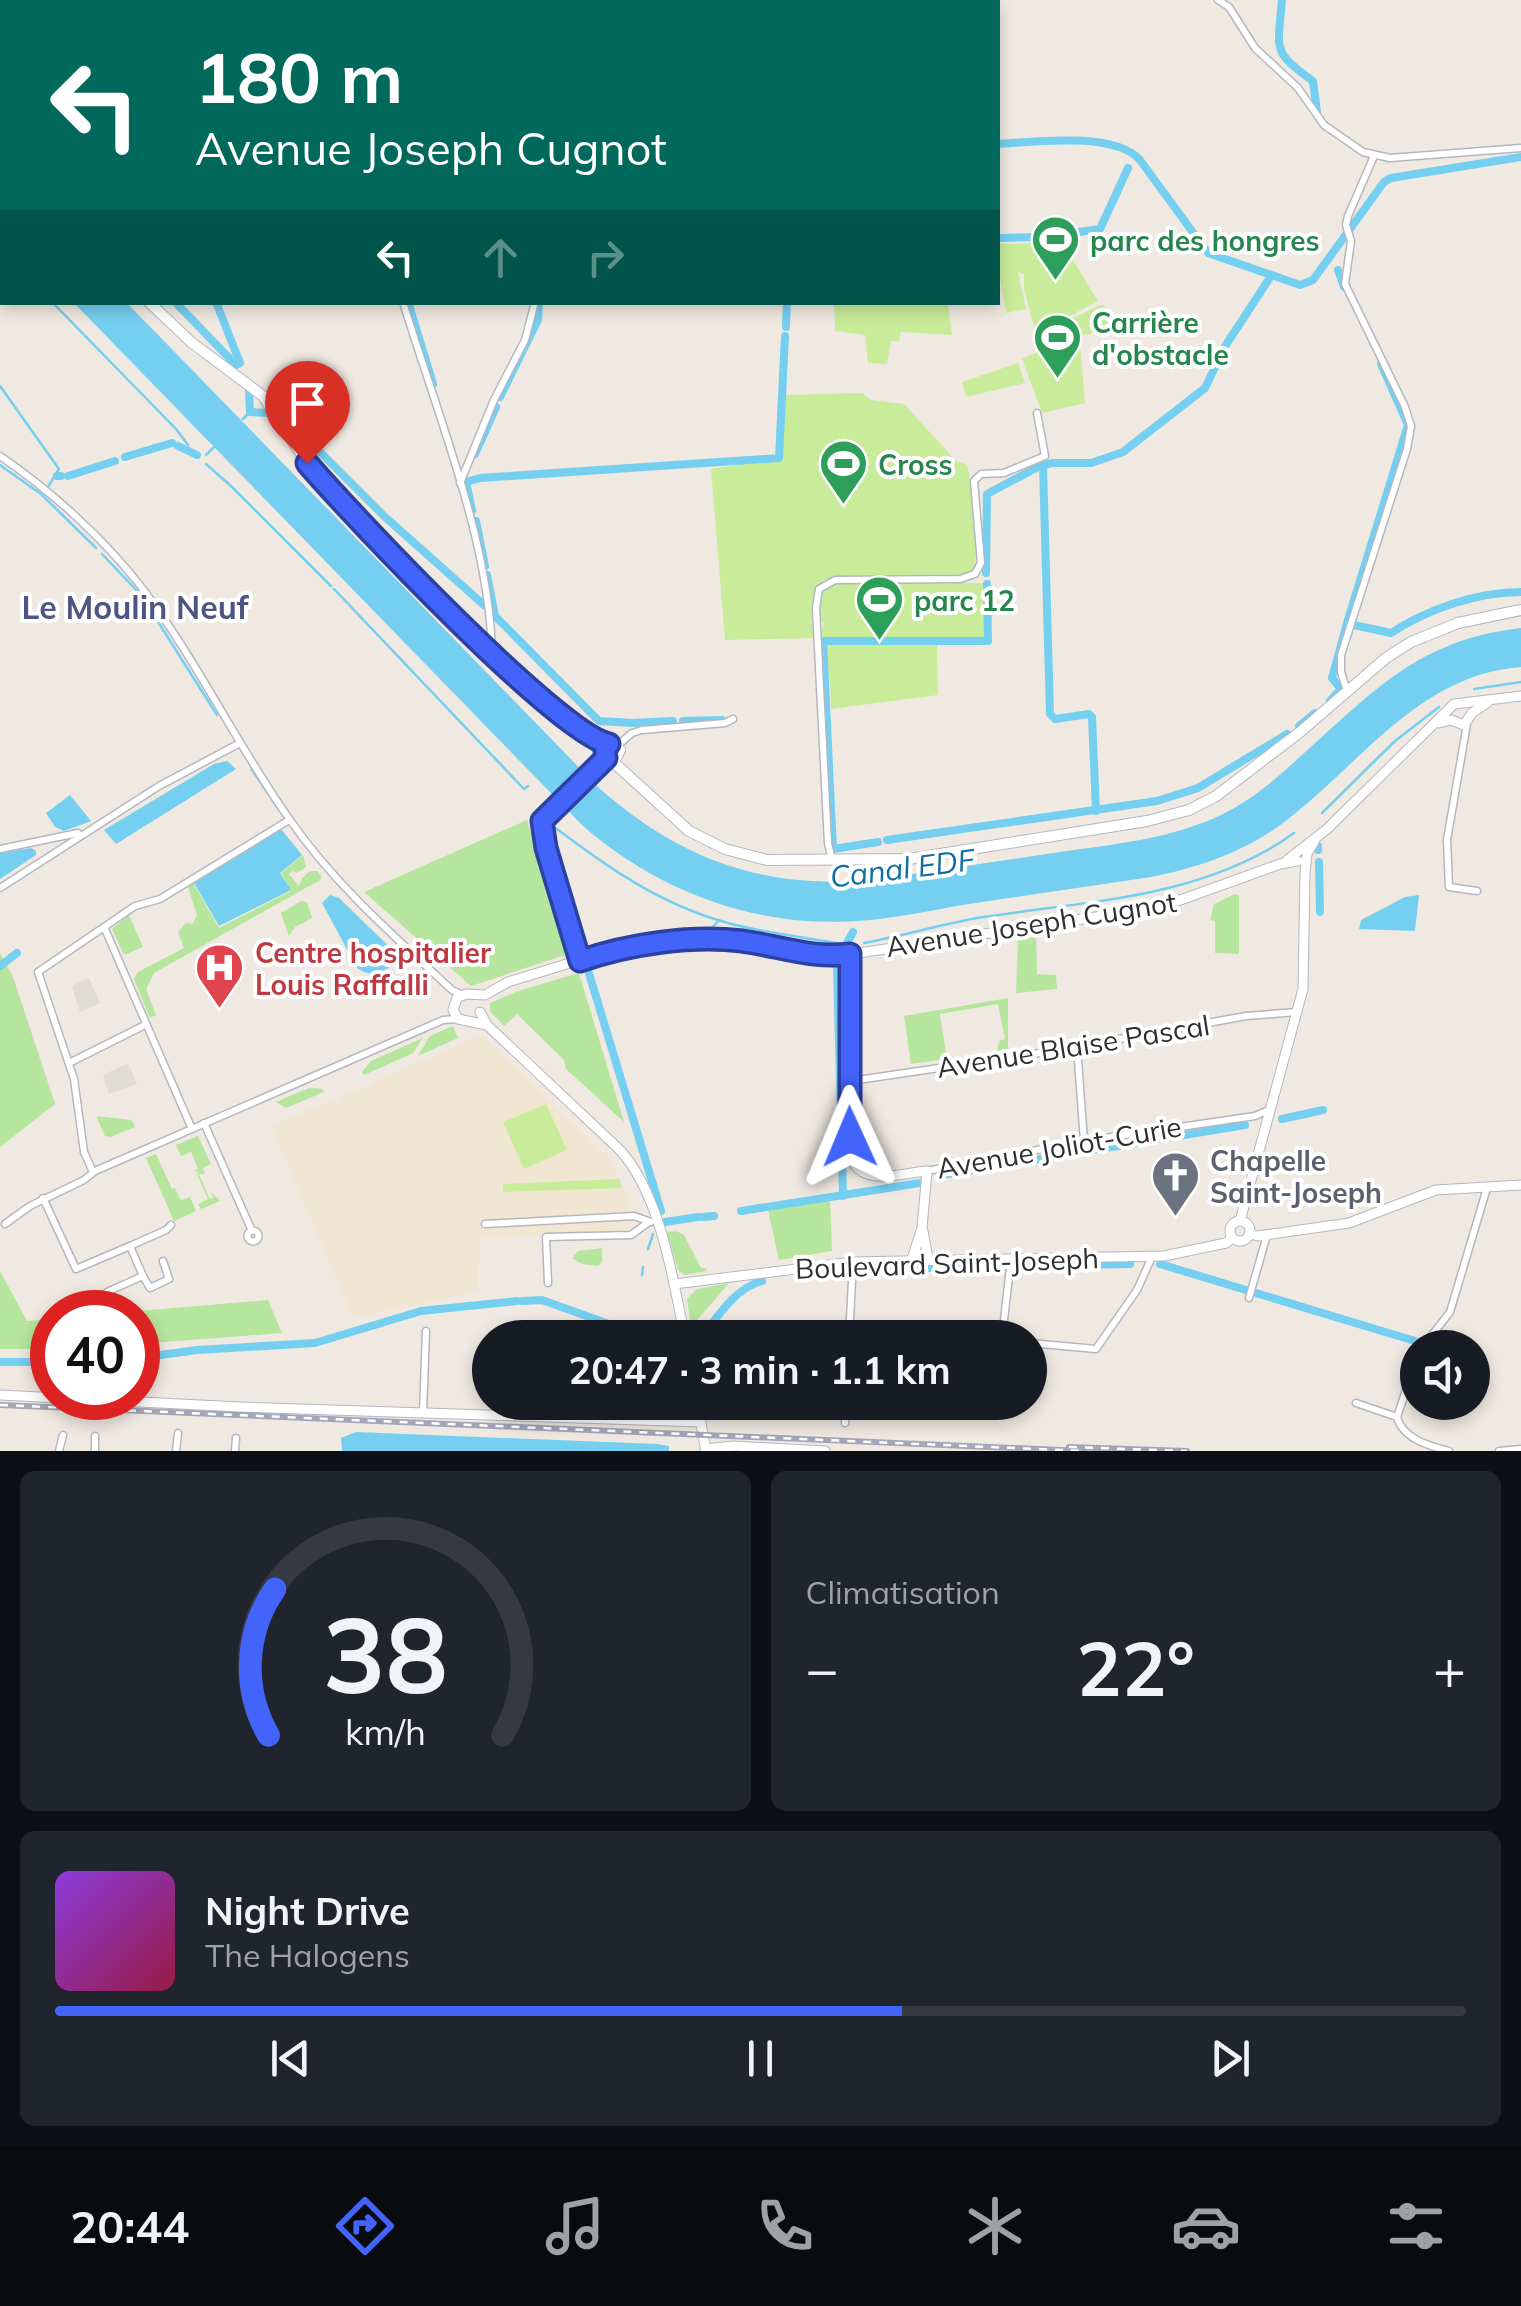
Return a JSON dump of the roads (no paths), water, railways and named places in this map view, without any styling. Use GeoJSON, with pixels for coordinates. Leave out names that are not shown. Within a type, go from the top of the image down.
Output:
{"type":"FeatureCollection","features":[{"type":"Feature","properties":{"kind":"main road"},"geometry":{"type":"LineString","coordinates":[[153,305],[191,342],[267,400],[314,471],[492,653],[610,754],[640,789],[680,824],[725,849],[767,860],[916,858],[1182,812],[1222,792],[1386,658],[1419,638],[1458,623],[1521,610]]}},
{"type":"Feature","properties":{"kind":"street"},"geometry":{"type":"LineString","coordinates":[[1218,0],[1229,7],[1255,48],[1298,88],[1324,124],[1348,144],[1374,156],[1390,158],[1521,148]]}},
{"type":"Feature","properties":{"kind":"street"},"geometry":{"type":"LineString","coordinates":[[1347,692],[1341,655],[1411,426],[1345,284],[1352,241],[1348,216],[1374,156]]}},
{"type":"Feature","properties":{"kind":"street"},"geometry":{"type":"LineString","coordinates":[[404,305],[459,484],[486,592],[492,653]]}},
{"type":"Feature","properties":{"kind":"street"},"geometry":{"type":"LineString","coordinates":[[459,484],[494,400],[525,340],[534,305]]}},
{"type":"Feature","properties":{"kind":"street"},"geometry":{"type":"LineString","coordinates":[[827,862],[816,608],[819,589],[833,580],[960,579],[975,574],[981,563],[974,480],[981,474],[1004,473],[1045,456],[1037,412]]}},
{"type":"Feature","properties":{"kind":"street"},"geometry":{"type":"LineString","coordinates":[[0,456],[52,497],[129,572],[167,624],[289,820],[342,885],[456,1003],[478,1006]]}},
{"type":"Feature","properties":{"kind":"street"},"geometry":{"type":"LineString","coordinates":[[1478,892],[1449,888],[1447,840],[1464,738],[1454,704],[1521,696]]}},
{"type":"Feature","properties":{"kind":"street"},"geometry":{"type":"LineString","coordinates":[[1497,698],[1459,718],[1437,723],[1301,857],[1305,873],[1305,968],[1297,1012],[1240,1221],[1230,1226],[1232,1238],[1242,1241],[1250,1234],[1349,1224],[1436,1190],[1521,1186]]}},
{"type":"Feature","properties":{"kind":"street"},"geometry":{"type":"LineString","coordinates":[[1459,718],[1465,703]]}},
{"type":"Feature","properties":{"kind":"street"},"geometry":{"type":"LineString","coordinates":[[580,961],[546,848],[542,825],[547,816],[637,731],[725,723],[732,719]]}},
{"type":"Feature","properties":{"kind":"street"},"geometry":{"type":"LineString","coordinates":[[0,888],[89,829],[240,743]]}},
{"type":"Feature","properties":{"kind":"street"},"geometry":{"type":"LineString","coordinates":[[92,1172],[69,1063],[38,972],[135,906],[160,899],[289,820]]}},
{"type":"Feature","properties":{"kind":"street"},"geometry":{"type":"LineString","coordinates":[[0,849],[89,829]]}},
{"type":"Feature","properties":{"kind":"street"},"geometry":{"type":"LineString","coordinates":[[36,842],[45,852],[41,861]]}},
{"type":"Feature","properties":{"kind":"street","name":"Avenue Joseph Cugnot"},"geometry":{"type":"LineString","coordinates":[[478,1006],[508,982],[616,951],[714,940],[744,941],[809,954],[850,954],[1162,906],[1301,857]]}},
{"type":"Feature","properties":{"kind":"street"},"geometry":{"type":"LineString","coordinates":[[105,929],[192,1129]]}},
{"type":"Feature","properties":{"kind":"street"},"geometry":{"type":"LineString","coordinates":[[850,954],[850,1082]]}},
{"type":"Feature","properties":{"kind":"street"},"geometry":{"type":"LineString","coordinates":[[456,1003],[478,1006]]}},
{"type":"Feature","properties":{"kind":"street"},"geometry":{"type":"LineString","coordinates":[[5,1224],[92,1172],[443,1020],[456,1003]]}},
{"type":"Feature","properties":{"kind":"street"},"geometry":{"type":"LineString","coordinates":[[478,1006],[487,1024],[629,1160],[643,1182],[681,1320]]}},
{"type":"Feature","properties":{"kind":"street","name":"Avenue Blaise Pascal"},"geometry":{"type":"LineString","coordinates":[[850,1082],[1236,1018],[1297,1012]]}},
{"type":"Feature","properties":{"kind":"street"},"geometry":{"type":"LineString","coordinates":[[69,1063],[145,1025]]}},
{"type":"Feature","properties":{"kind":"street"},"geometry":{"type":"LineString","coordinates":[[1077,1047],[1084,1141]]}},
{"type":"Feature","properties":{"kind":"street","name":"Avenue Joliot-Curie"},"geometry":{"type":"LineString","coordinates":[[850,1082],[851,1157],[863,1174],[873,1176],[927,1171],[1084,1141],[1255,1116],[1270,1110]]}},
{"type":"Feature","properties":{"kind":"street"},"geometry":{"type":"LineString","coordinates":[[1255,1116],[1265,1128]]}},
{"type":"Feature","properties":{"kind":"street"},"geometry":{"type":"LineString","coordinates":[[204,1124],[258,1236],[252,1244]]}},
{"type":"Feature","properties":{"kind":"street"},"geometry":{"type":"LineString","coordinates":[[912,1259],[922,1228],[927,1171]]}},
{"type":"Feature","properties":{"kind":"street"},"geometry":{"type":"LineString","coordinates":[[1436,1330],[1450,1312],[1490,1186]]}},
{"type":"Feature","properties":{"kind":"street"},"geometry":{"type":"LineString","coordinates":[[43,1198],[76,1269],[171,1225]]}},
{"type":"Feature","properties":{"kind":"street"},"geometry":{"type":"LineString","coordinates":[[485,1224],[634,1216],[654,1221]]}},
{"type":"Feature","properties":{"kind":"street"},"geometry":{"type":"LineString","coordinates":[[548,1283],[546,1237],[631,1235],[654,1221]]}},
{"type":"Feature","properties":{"kind":"street"},"geometry":{"type":"LineString","coordinates":[[1240,1221],[1248,1225],[1250,1234]]}},
{"type":"Feature","properties":{"kind":"street"},"geometry":{"type":"LineString","coordinates":[[922,1228],[928,1260]]}},
{"type":"Feature","properties":{"kind":"street"},"geometry":{"type":"LineString","coordinates":[[1250,1293],[1268,1235]]}},
{"type":"Feature","properties":{"kind":"street","name":"Boulevard Saint-Joseph"},"geometry":{"type":"LineString","coordinates":[[674,1284],[853,1262],[1152,1257],[1194,1251],[1232,1238]]}},
{"type":"Feature","properties":{"kind":"street"},"geometry":{"type":"LineString","coordinates":[[130,1246],[150,1288],[170,1279],[163,1262]]}},
{"type":"Feature","properties":{"kind":"street"},"geometry":{"type":"LineString","coordinates":[[1047,1345],[1096,1349],[1136,1290],[1152,1257]]}},
{"type":"Feature","properties":{"kind":"street"},"geometry":{"type":"LineString","coordinates":[[1004,1320],[1012,1258]]}},
{"type":"Feature","properties":{"kind":"street"},"geometry":{"type":"LineString","coordinates":[[851,1320],[853,1262]]}},
{"type":"Feature","properties":{"kind":"street"},"geometry":{"type":"LineString","coordinates":[[111,1290],[143,1276]]}},
{"type":"Feature","properties":{"kind":"street"},"geometry":{"type":"LineString","coordinates":[[674,1284],[688,1287],[700,1281]]}},
{"type":"Feature","properties":{"kind":"street"},"geometry":{"type":"LineString","coordinates":[[679,1310],[688,1287]]}},
{"type":"Feature","properties":{"kind":"street"},"geometry":{"type":"LineString","coordinates":[[423,1412],[426,1331]]}},
{"type":"Feature","properties":{"kind":"street"},"geometry":{"type":"LineString","coordinates":[[0,1395],[240,1408],[701,1422],[705,1450],[733,1446],[824,1451]]}},
{"type":"Feature","properties":{"kind":"street"},"geometry":{"type":"LineString","coordinates":[[1356,1402],[1396,1417]]}},
{"type":"Feature","properties":{"kind":"street"},"geometry":{"type":"LineString","coordinates":[[1400,1406],[1396,1417],[1401,1429],[1449,1451]]}},
{"type":"Feature","properties":{"kind":"street"},"geometry":{"type":"LineString","coordinates":[[176,1451],[178,1434]]}},
{"type":"Feature","properties":{"kind":"street"},"geometry":{"type":"LineString","coordinates":[[59,1451],[63,1435]]}},
{"type":"Feature","properties":{"kind":"street"},"geometry":{"type":"LineString","coordinates":[[95,1436],[95,1451]]}},
{"type":"Feature","properties":{"kind":"street"},"geometry":{"type":"LineString","coordinates":[[235,1451],[236,1438]]}},
{"type":"Feature","properties":{"kind":"street"},"geometry":{"type":"LineString","coordinates":[[1499,1451],[1518,1450]]}},
{"type":"Feature","properties":{"kind":"water","name":"Canal EDF"},"geometry":{"type":"Polygon","coordinates":[[[76,305],[129,305],[599,788],[659,833],[690,850],[754,873],[825,882],[863,881],[1164,835],[1204,822],[1244,802],[1376,689],[1426,656],[1485,634],[1521,628],[1521,667],[1486,673],[1424,702],[1277,828],[1226,855],[1151,877],[870,920],[818,922],[745,911],[709,900],[642,869],[582,825],[76,305]]]}},
{"type":"Feature","properties":{"kind":"water"},"geometry":{"type":"Polygon","coordinates":[[[227,761],[236,769],[116,844],[104,830],[214,764],[227,761]]]}},
{"type":"Feature","properties":{"kind":"water"},"geometry":{"type":"Polygon","coordinates":[[[70,795],[91,821],[64,831],[55,827],[46,813],[70,795]]]}},
{"type":"Feature","properties":{"kind":"water"},"geometry":{"type":"Polygon","coordinates":[[[281,829],[302,855],[280,873],[291,890],[219,926],[194,883],[281,829]]]}},
{"type":"Feature","properties":{"kind":"water"},"geometry":{"type":"Polygon","coordinates":[[[31,848],[36,855],[0,879],[0,853],[31,848]]]}},
{"type":"Feature","properties":{"kind":"water"},"geometry":{"type":"Polygon","coordinates":[[[330,895],[339,898],[402,959],[374,974],[357,968],[322,903],[330,895]]]}},
{"type":"Feature","properties":{"kind":"water"},"geometry":{"type":"Polygon","coordinates":[[[1419,895],[1415,931],[1359,929],[1361,920],[1405,897],[1419,895]]]}},
{"type":"Feature","properties":{"kind":"water"},"geometry":{"type":"Polygon","coordinates":[[[356,1432],[657,1444],[669,1446],[669,1451],[342,1451],[341,1438],[356,1432]]]}},
{"type":"Feature","properties":{"kind":"waterway"},"geometry":{"type":"LineString","coordinates":[[1282,0],[1280,48],[1290,63],[1313,81],[1317,112]]}},
{"type":"Feature","properties":{"kind":"waterway"},"geometry":{"type":"LineString","coordinates":[[1000,144],[1072,140],[1128,151],[1140,160],[1208,253],[1300,285],[1313,280],[1384,182],[1521,157]]}},
{"type":"Feature","properties":{"kind":"waterway"},"geometry":{"type":"LineString","coordinates":[[1000,238],[1100,229],[1128,168]]}},
{"type":"Feature","properties":{"kind":"waterway"},"geometry":{"type":"LineString","coordinates":[[1338,270],[1344,287]]}},
{"type":"Feature","properties":{"kind":"waterway"},"geometry":{"type":"LineString","coordinates":[[1222,351],[1271,276]]}},
{"type":"Feature","properties":{"kind":"waterway"},"geometry":{"type":"LineString","coordinates":[[55,305],[188,445]]}},
{"type":"Feature","properties":{"kind":"waterway"},"geometry":{"type":"LineString","coordinates":[[178,305],[236,365]]}},
{"type":"Feature","properties":{"kind":"waterway"},"geometry":{"type":"LineString","coordinates":[[217,305],[240,363],[236,365]]}},
{"type":"Feature","properties":{"kind":"waterway"},"geometry":{"type":"LineString","coordinates":[[409,305],[433,384]]}},
{"type":"Feature","properties":{"kind":"waterway"},"geometry":{"type":"LineString","coordinates":[[500,397],[538,320],[539,305]]}},
{"type":"Feature","properties":{"kind":"waterway"},"geometry":{"type":"LineString","coordinates":[[786,327],[787,305]]}},
{"type":"Feature","properties":{"kind":"waterway"},"geometry":{"type":"LineString","coordinates":[[472,510],[466,482],[480,478],[779,458],[785,336]]}},
{"type":"Feature","properties":{"kind":"waterway"},"geometry":{"type":"LineString","coordinates":[[986,573],[987,494],[1038,467],[1091,463],[1123,452],[1205,388],[1219,359]]}},
{"type":"Feature","properties":{"kind":"waterway"},"geometry":{"type":"LineString","coordinates":[[1347,623],[1408,425],[1381,364]]}},
{"type":"Feature","properties":{"kind":"waterway"},"geometry":{"type":"LineString","coordinates":[[0,386],[59,469],[48,487]]}},
{"type":"Feature","properties":{"kind":"waterway"},"geometry":{"type":"LineString","coordinates":[[249,391],[250,412],[271,413]]}},
{"type":"Feature","properties":{"kind":"waterway"},"geometry":{"type":"LineString","coordinates":[[475,454],[496,407]]}},
{"type":"Feature","properties":{"kind":"waterway"},"geometry":{"type":"LineString","coordinates":[[243,419],[250,412]]}},
{"type":"Feature","properties":{"kind":"waterway"},"geometry":{"type":"LineString","coordinates":[[299,431],[385,517],[484,605]]}},
{"type":"Feature","properties":{"kind":"waterway"},"geometry":{"type":"LineString","coordinates":[[125,457],[172,443]]}},
{"type":"Feature","properties":{"kind":"waterway"},"geometry":{"type":"LineString","coordinates":[[178,446],[197,455]]}},
{"type":"Feature","properties":{"kind":"waterway"},"geometry":{"type":"LineString","coordinates":[[206,455],[215,446]]}},
{"type":"Feature","properties":{"kind":"waterway"},"geometry":{"type":"LineString","coordinates":[[68,476],[115,461]]}},
{"type":"Feature","properties":{"kind":"waterway"},"geometry":{"type":"LineString","coordinates":[[206,464],[331,586]]}},
{"type":"Feature","properties":{"kind":"waterway"},"geometry":{"type":"LineString","coordinates":[[0,465],[41,494],[96,548]]}},
{"type":"Feature","properties":{"kind":"waterway"},"geometry":{"type":"LineString","coordinates":[[1043,465],[1050,714],[1055,719],[1089,714],[1092,717],[1096,811]]}},
{"type":"Feature","properties":{"kind":"waterway"},"geometry":{"type":"LineString","coordinates":[[476,521],[485,566]]}},
{"type":"Feature","properties":{"kind":"waterway"},"geometry":{"type":"LineString","coordinates":[[102,554],[141,595],[217,715]]}},
{"type":"Feature","properties":{"kind":"waterway"},"geometry":{"type":"LineString","coordinates":[[487,575],[495,616],[599,721],[633,723]]}},
{"type":"Feature","properties":{"kind":"waterway"},"geometry":{"type":"LineString","coordinates":[[878,842],[833,849],[823,641],[988,641],[987,584]]}},
{"type":"Feature","properties":{"kind":"waterway"},"geometry":{"type":"LineString","coordinates":[[334,589],[524,789],[528,786]]}},
{"type":"Feature","properties":{"kind":"waterway"},"geometry":{"type":"LineString","coordinates":[[1354,625],[1391,633],[1453,604],[1521,592]]}},
{"type":"Feature","properties":{"kind":"waterway"},"geometry":{"type":"LineString","coordinates":[[1330,701],[1341,689],[1332,678],[1347,623]]}},
{"type":"Feature","properties":{"kind":"waterway"},"geometry":{"type":"LineString","coordinates":[[1474,689],[1521,682]]}},
{"type":"Feature","properties":{"kind":"waterway"},"geometry":{"type":"LineString","coordinates":[[1322,813],[1395,741],[1439,707]]}},
{"type":"Feature","properties":{"kind":"waterway"},"geometry":{"type":"LineString","coordinates":[[1299,726],[1315,713]]}},
{"type":"Feature","properties":{"kind":"waterway"},"geometry":{"type":"LineString","coordinates":[[683,721],[722,720]]}},
{"type":"Feature","properties":{"kind":"waterway"},"geometry":{"type":"LineString","coordinates":[[632,723],[673,721]]}},
{"type":"Feature","properties":{"kind":"waterway"},"geometry":{"type":"LineString","coordinates":[[887,840],[1157,801],[1198,788],[1287,734]]}},
{"type":"Feature","properties":{"kind":"waterway"},"geometry":{"type":"LineString","coordinates":[[252,770],[285,818]]}},
{"type":"Feature","properties":{"kind":"waterway"},"geometry":{"type":"LineString","coordinates":[[549,822],[552,834]]}},
{"type":"Feature","properties":{"kind":"waterway"},"geometry":{"type":"LineString","coordinates":[[553,826],[614,870],[680,906],[742,926],[842,944]]}},
{"type":"Feature","properties":{"kind":"waterway"},"geometry":{"type":"LineString","coordinates":[[864,943],[977,918],[1100,901],[1182,884],[1259,855],[1294,833]]}},
{"type":"Feature","properties":{"kind":"waterway"},"geometry":{"type":"LineString","coordinates":[[554,844],[579,940]]}},
{"type":"Feature","properties":{"kind":"waterway"},"geometry":{"type":"LineString","coordinates":[[1319,862],[1320,912]]}},
{"type":"Feature","properties":{"kind":"waterway"},"geometry":{"type":"LineString","coordinates":[[711,929],[719,920]]}},
{"type":"Feature","properties":{"kind":"waterway"},"geometry":{"type":"LineString","coordinates":[[845,947],[853,932]]}},
{"type":"Feature","properties":{"kind":"waterway"},"geometry":{"type":"LineString","coordinates":[[0,966],[17,953]]}},
{"type":"Feature","properties":{"kind":"waterway"},"geometry":{"type":"LineString","coordinates":[[837,966],[843,1196]]}},
{"type":"Feature","properties":{"kind":"waterway"},"geometry":{"type":"LineString","coordinates":[[588,970],[661,1211]]}},
{"type":"Feature","properties":{"kind":"waterway"},"geometry":{"type":"LineString","coordinates":[[1282,1119],[1323,1110]]}},
{"type":"Feature","properties":{"kind":"waterway"},"geometry":{"type":"LineString","coordinates":[[942,1175],[1245,1125]]}},
{"type":"Feature","properties":{"kind":"waterway"},"geometry":{"type":"LineString","coordinates":[[741,1211],[920,1183]]}},
{"type":"Feature","properties":{"kind":"waterway"},"geometry":{"type":"LineString","coordinates":[[702,1217],[714,1216]]}},
{"type":"Feature","properties":{"kind":"waterway"},"geometry":{"type":"LineString","coordinates":[[665,1222],[698,1217]]}},
{"type":"Feature","properties":{"kind":"waterway"},"geometry":{"type":"LineString","coordinates":[[648,1249],[653,1234]]}},
{"type":"Feature","properties":{"kind":"waterway"},"geometry":{"type":"LineString","coordinates":[[1023,1266],[1130,1264]]}},
{"type":"Feature","properties":{"kind":"waterway"},"geometry":{"type":"LineString","coordinates":[[1160,1264],[1400,1336]]}},
{"type":"Feature","properties":{"kind":"waterway"},"geometry":{"type":"LineString","coordinates":[[642,1275],[643,1267]]}},
{"type":"Feature","properties":{"kind":"waterway"},"geometry":{"type":"LineString","coordinates":[[862,1269],[1001,1267]]}},
{"type":"Feature","properties":{"kind":"waterway"},"geometry":{"type":"LineString","coordinates":[[715,1320],[735,1296],[762,1281]]}},
{"type":"Feature","properties":{"kind":"waterway"},"geometry":{"type":"LineString","coordinates":[[522,1301],[542,1300],[598,1320]]}},
{"type":"Feature","properties":{"kind":"waterway"},"geometry":{"type":"LineString","coordinates":[[160,1355],[315,1343],[421,1311],[517,1301]]}},
{"type":"Feature","properties":{"kind":"waterway"},"geometry":{"type":"LineString","coordinates":[[0,1362],[30,1362]]}},
{"type":"Feature","properties":{"kind":"railway"},"geometry":{"type":"LineString","coordinates":[[0,1405],[1084,1451]]}},
{"type":"Feature","properties":{"kind":"railway"},"geometry":{"type":"LineString","coordinates":[[1069,1447],[1187,1451]]}},
{"type":"Feature","properties":{"kind":"place","name":"parc des hongres"},"geometry":{"type":"Point","coordinates":[1055,282]}},
{"type":"Feature","properties":{"kind":"place","name":"Carrière d'obstacle"},"geometry":{"type":"Point","coordinates":[1057,380]}},
{"type":"Feature","properties":{"kind":"place","name":"Cross"},"geometry":{"type":"Point","coordinates":[843,506]}},
{"type":"Feature","properties":{"kind":"place","name":"parc 12"},"geometry":{"type":"Point","coordinates":[879,642]}},
{"type":"Feature","properties":{"kind":"place","name":"Centre hospitalier Louis Raffalli"},"geometry":{"type":"Point","coordinates":[220,1010]}},
{"type":"Feature","properties":{"kind":"place","name":"Chapelle Saint-Joseph"},"geometry":{"type":"Point","coordinates":[1175,1218]}},
{"type":"Feature","properties":{"kind":"district","name":"Le Moulin Neuf"},"geometry":{"type":"Point","coordinates":[135,607]}}]}
